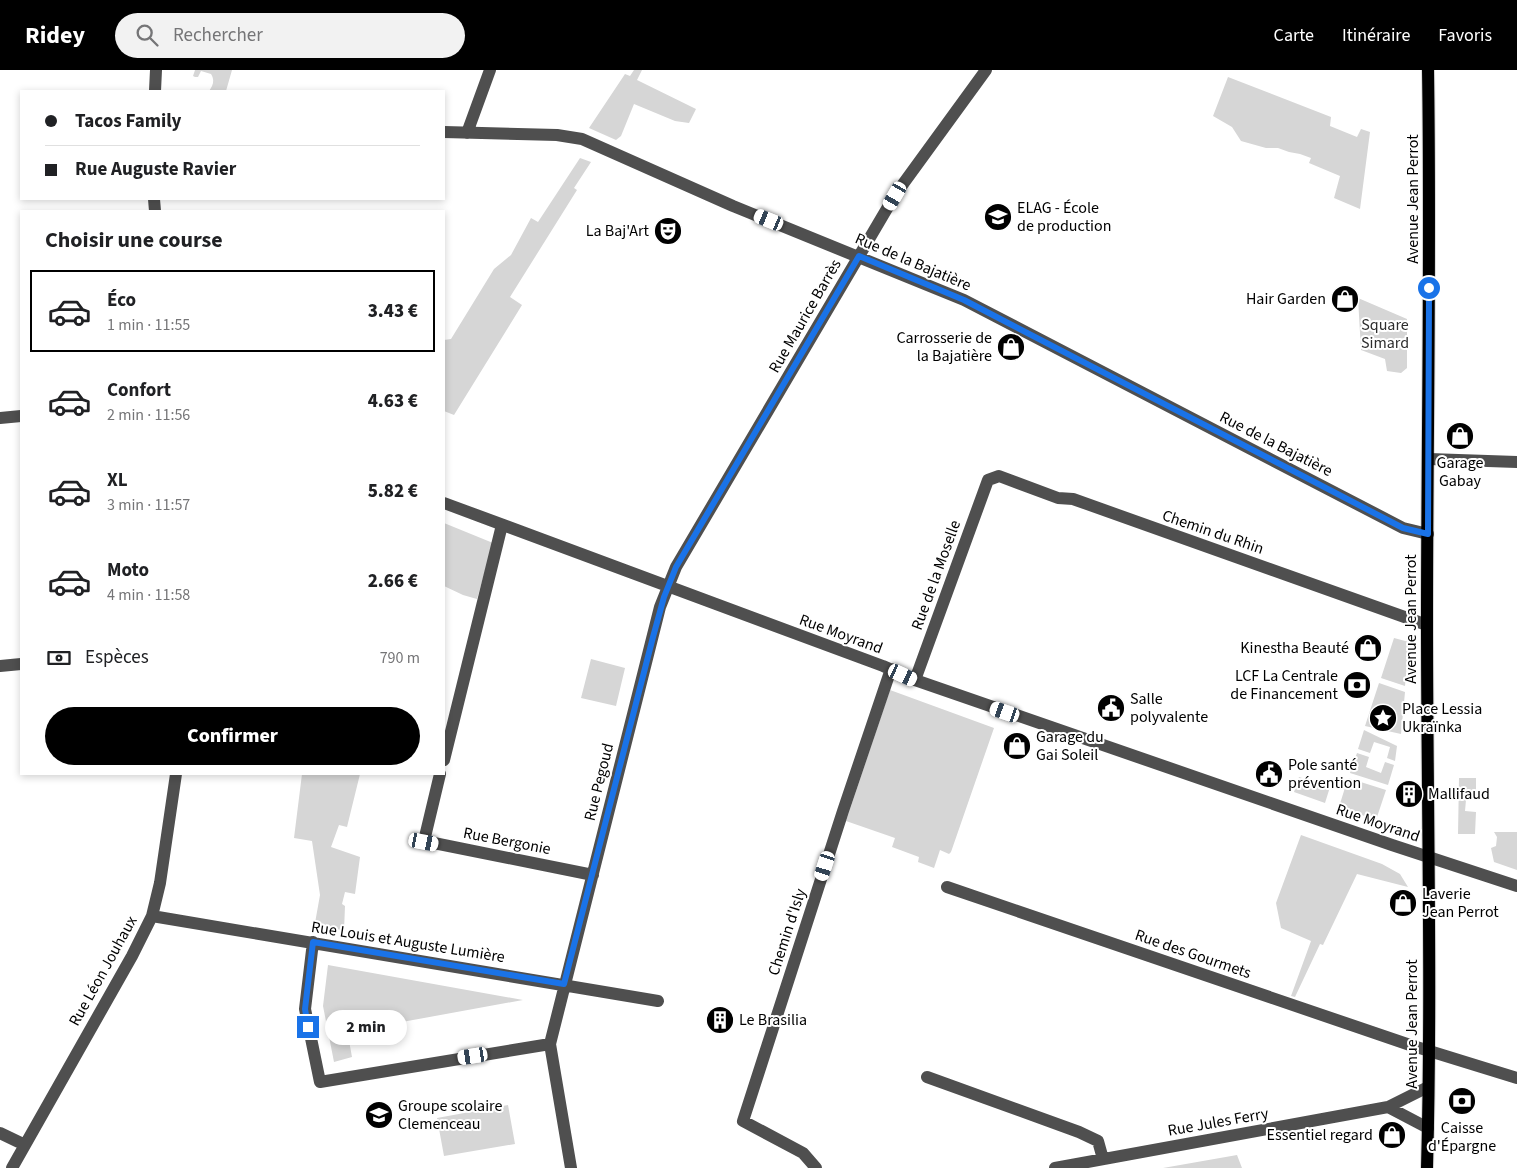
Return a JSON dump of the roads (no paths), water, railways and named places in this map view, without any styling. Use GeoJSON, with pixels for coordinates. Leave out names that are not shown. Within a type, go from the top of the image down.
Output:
{"type":"FeatureCollection","features":[{"type":"Feature","properties":{"kind":"main road","name":"Avenue Jean Perrot"},"geometry":{"type":"LineString","coordinates":[[1427,1168],[1428,70]]}},
{"type":"Feature","properties":{"kind":"street"},"geometry":{"type":"LineString","coordinates":[[155,90],[156,70]]}},
{"type":"Feature","properties":{"kind":"street"},"geometry":{"type":"LineString","coordinates":[[467,133],[490,70]]}},
{"type":"Feature","properties":{"kind":"street","name":"Rue Maurice Barrès"},"geometry":{"type":"LineString","coordinates":[[667,587],[676,567],[895,196],[986,70]]}},
{"type":"Feature","properties":{"kind":"street","name":"Rue de la Bajatière"},"geometry":{"type":"LineString","coordinates":[[445,132],[557,135],[582,139],[732,206],[964,300],[1403,528],[1428,534]]}},
{"type":"Feature","properties":{"kind":"street"},"geometry":{"type":"LineString","coordinates":[[0,418],[20,416]]}},
{"type":"Feature","properties":{"kind":"street"},"geometry":{"type":"LineString","coordinates":[[1429,459],[1517,462]]}},
{"type":"Feature","properties":{"kind":"street","name":"Chemin du Rhin"},"geometry":{"type":"LineString","coordinates":[[988,480],[999,476],[1058,498],[1073,499],[1427,625]]}},
{"type":"Feature","properties":{"kind":"street","name":"Rue de la Moselle"},"geometry":{"type":"LineString","coordinates":[[915,680],[988,480]]}},
{"type":"Feature","properties":{"kind":"street","name":"Rue Moyrand"},"geometry":{"type":"LineString","coordinates":[[445,503],[915,680],[1517,886]]}},
{"type":"Feature","properties":{"kind":"street"},"geometry":{"type":"LineString","coordinates":[[445,756],[502,525]]}},
{"type":"Feature","properties":{"kind":"street","name":"Rue Pegoud"},"geometry":{"type":"LineString","coordinates":[[550,1044],[667,587]]}},
{"type":"Feature","properties":{"kind":"street"},"geometry":{"type":"LineString","coordinates":[[0,666],[20,664]]}},
{"type":"Feature","properties":{"kind":"street","name":"Chemin d'Isly"},"geometry":{"type":"LineString","coordinates":[[816,1168],[803,1153],[744,1121],[843,811],[891,670]]}},
{"type":"Feature","properties":{"kind":"street","name":"Rue Léon Jouhaux"},"geometry":{"type":"LineString","coordinates":[[12,1168],[132,956],[152,916],[160,883],[176,775]]}},
{"type":"Feature","properties":{"kind":"street","name":"Rue Bergonie"},"geometry":{"type":"LineString","coordinates":[[440,775],[424,842],[593,875]]}},
{"type":"Feature","properties":{"kind":"street","name":"Rue des Gourmets"},"geometry":{"type":"LineString","coordinates":[[947,888],[1428,1050],[1517,1078]]}},
{"type":"Feature","properties":{"kind":"street","name":"Rue Louis et Auguste Lumière"},"geometry":{"type":"LineString","coordinates":[[152,916],[658,1001]]}},
{"type":"Feature","properties":{"kind":"street"},"geometry":{"type":"LineString","coordinates":[[313,942],[305,1009],[320,1082],[550,1044],[571,1168]]}},
{"type":"Feature","properties":{"kind":"street"},"geometry":{"type":"LineString","coordinates":[[927,1077],[1079,1132],[1098,1141],[1103,1159]]}},
{"type":"Feature","properties":{"kind":"street","name":"Rue Jules Ferry"},"geometry":{"type":"LineString","coordinates":[[1060,1168],[1388,1107],[1428,1087]]}},
{"type":"Feature","properties":{"kind":"street"},"geometry":{"type":"LineString","coordinates":[[1388,1107],[1428,1128]]}},
{"type":"Feature","properties":{"kind":"street"},"geometry":{"type":"LineString","coordinates":[[0,1133],[25,1144]]}},
{"type":"Feature","properties":{"kind":"place","name":"ELAG - École de production"},"geometry":{"type":"Point","coordinates":[998,217]}},
{"type":"Feature","properties":{"kind":"place","name":"La Baj'Art"},"geometry":{"type":"Point","coordinates":[668,231]}},
{"type":"Feature","properties":{"kind":"place","name":"Hair Garden"},"geometry":{"type":"Point","coordinates":[1345,299]}},
{"type":"Feature","properties":{"kind":"place","name":"Carrosserie de la Bajatière"},"geometry":{"type":"Point","coordinates":[1011,347]}},
{"type":"Feature","properties":{"kind":"place","name":"Garage Gabay"},"geometry":{"type":"Point","coordinates":[1460,436]}},
{"type":"Feature","properties":{"kind":"place","name":"Kinestha Beauté"},"geometry":{"type":"Point","coordinates":[1368,648]}},
{"type":"Feature","properties":{"kind":"place","name":"LCF La Centrale de Financement"},"geometry":{"type":"Point","coordinates":[1357,685]}},
{"type":"Feature","properties":{"kind":"place","name":"Salle polyvalente"},"geometry":{"type":"Point","coordinates":[1111,708]}},
{"type":"Feature","properties":{"kind":"place","name":"Place Lessia Ukraïnka"},"geometry":{"type":"Point","coordinates":[1383,718]}},
{"type":"Feature","properties":{"kind":"place","name":"Garage du Gai Soleil"},"geometry":{"type":"Point","coordinates":[1017,746]}},
{"type":"Feature","properties":{"kind":"place","name":"Pole santé prévention"},"geometry":{"type":"Point","coordinates":[1269,774]}},
{"type":"Feature","properties":{"kind":"place","name":"Mallifaud"},"geometry":{"type":"Point","coordinates":[1409,794]}},
{"type":"Feature","properties":{"kind":"place","name":"Laverie Jean Perrot"},"geometry":{"type":"Point","coordinates":[1403,903]}},
{"type":"Feature","properties":{"kind":"place","name":"Le Brasilia"},"geometry":{"type":"Point","coordinates":[720,1020]}},
{"type":"Feature","properties":{"kind":"place","name":"Caisse d'Épargne"},"geometry":{"type":"Point","coordinates":[1462,1101]}},
{"type":"Feature","properties":{"kind":"place","name":"Groupe scolaire Clemenceau"},"geometry":{"type":"Point","coordinates":[379,1115]}},
{"type":"Feature","properties":{"kind":"place","name":"Essentiel regard"},"geometry":{"type":"Point","coordinates":[1392,1135]}},
{"type":"Feature","properties":{"kind":"park label","name":"Square Simard"},"geometry":{"type":"Point","coordinates":[1385,334]}}]}
